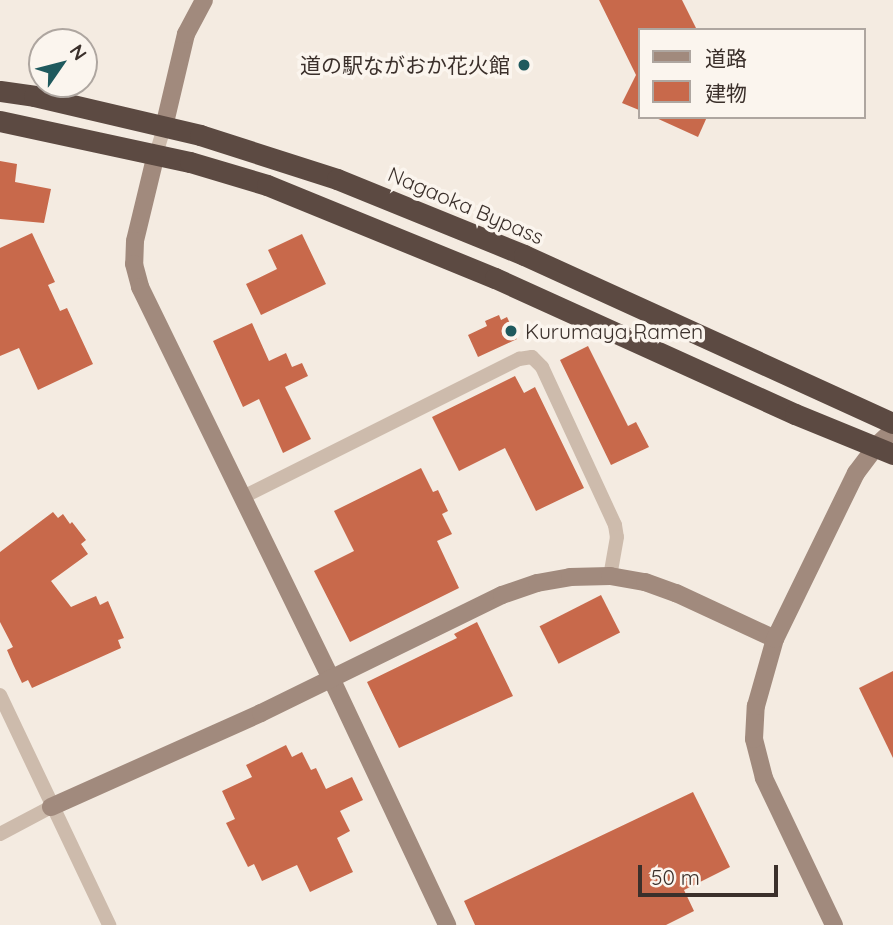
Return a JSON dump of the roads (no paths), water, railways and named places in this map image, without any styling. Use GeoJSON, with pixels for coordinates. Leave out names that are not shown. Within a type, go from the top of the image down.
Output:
{"type":"FeatureCollection","features":[{"type":"Feature","properties":{"kind":"highway"},"geometry":{"type":"LineString","coordinates":[[0,85],[28,94]]}},
{"type":"Feature","properties":{"kind":"highway","name":"Nagaoka Bypass"},"geometry":{"type":"LineString","coordinates":[[0,91],[28,95]]}},
{"type":"Feature","properties":{"kind":"highway","name":"Nagaoka Bypass"},"geometry":{"type":"LineString","coordinates":[[42,98],[263,153],[423,212],[524,255],[893,423]]}},
{"type":"Feature","properties":{"kind":"highway"},"geometry":{"type":"LineString","coordinates":[[0,121],[156,154],[267,185],[495,278],[795,414],[884,450]]}},
{"type":"Feature","properties":{"kind":"street"},"geometry":{"type":"LineString","coordinates":[[204,0],[187,34],[135,241],[134,264],[148,306],[331,678],[447,925]]}},
{"type":"Feature","properties":{"kind":"street"},"geometry":{"type":"LineString","coordinates":[[243,497],[519,359],[532,357],[542,367],[615,525],[617,537],[610,576]]}},
{"type":"Feature","properties":{"kind":"street"},"geometry":{"type":"LineString","coordinates":[[830,924],[764,778],[754,739],[760,683],[775,639],[856,473],[884,450],[893,430]]}},
{"type":"Feature","properties":{"kind":"street"},"geometry":{"type":"LineString","coordinates":[[0,834],[51,807],[261,713],[502,595],[537,583],[610,576],[645,582],[676,593],[775,639]]}},
{"type":"Feature","properties":{"kind":"street"},"geometry":{"type":"LineString","coordinates":[[0,695],[51,807],[110,925]]}},
{"type":"Feature","properties":{"kind":"place","name":"道の駅ながおか花火館"},"geometry":{"type":"Point","coordinates":[524,65]}},
{"type":"Feature","properties":{"kind":"place","name":"Kurumaya Ramen"},"geometry":{"type":"Point","coordinates":[511,331]}}]}
